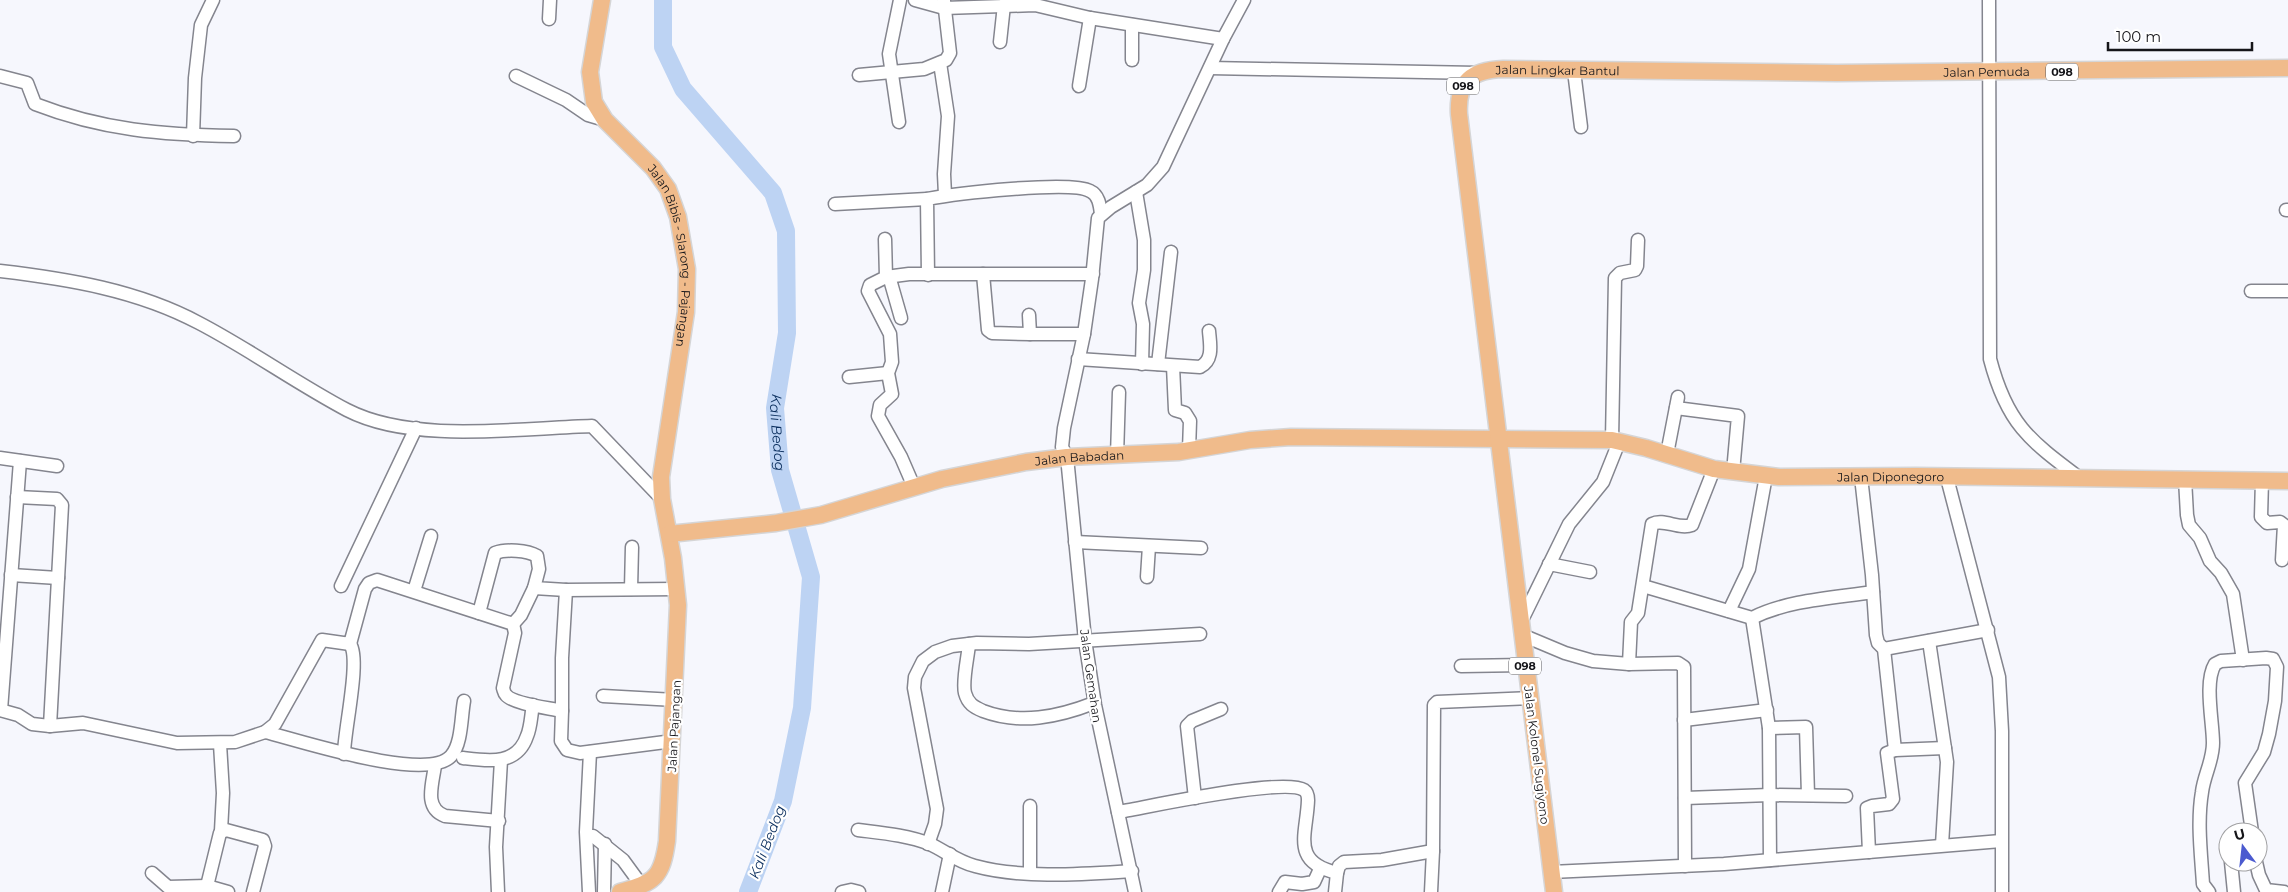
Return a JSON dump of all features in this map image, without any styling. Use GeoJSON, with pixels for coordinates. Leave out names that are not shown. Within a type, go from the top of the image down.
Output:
{"type":"FeatureCollection","features":[{"type":"Feature","properties":{"kind":"main road","name":"Jalan Bibis - Slarong - Pajangan"},"geometry":{"type":"LineString","coordinates":[[602,0],[593,47],[590,80],[594,102],[605,120],[653,168],[668,189],[676,206],[684,244],[688,283],[686,312],[661,478],[662,499],[669,534]]}},
{"type":"Feature","properties":{"kind":"main road","name":"Jalan Pemuda"},"geometry":{"type":"LineString","coordinates":[[1837,74],[2288,68]]}},
{"type":"Feature","properties":{"kind":"main road","name":"Jalan Lingkar Bantul"},"geometry":{"type":"LineString","coordinates":[[1477,73],[1495,69],[1837,74]]}},
{"type":"Feature","properties":{"kind":"main road","name":"098"},"geometry":{"type":"LineString","coordinates":[[1477,73],[1462,88],[1458,102],[1498,439]]}},
{"type":"Feature","properties":{"kind":"main road","name":"Jalan Babadan"},"geometry":{"type":"LineString","coordinates":[[669,534],[776,523],[821,515],[914,487],[1005,465],[1067,457],[1117,456],[1188,450],[1250,440],[1291,436],[1498,439]]}},
{"type":"Feature","properties":{"kind":"main road","name":"Jalan Diponegoro"},"geometry":{"type":"LineString","coordinates":[[1498,439],[1615,441],[1667,454],[1714,469],[1807,479],[1862,477],[2288,480]]}},
{"type":"Feature","properties":{"kind":"main road","name":"Jalan Kolonel Sugiyono"},"geometry":{"type":"LineString","coordinates":[[1498,439],[1554,892]]}},
{"type":"Feature","properties":{"kind":"main road","name":"Jalan Pajangan"},"geometry":{"type":"LineString","coordinates":[[620,892],[642,886],[657,875],[665,858],[675,700],[677,589],[669,534]]}},
{"type":"Feature","properties":{"kind":"street"},"geometry":{"type":"LineString","coordinates":[[193,136],[195,78],[200,25],[213,0]]}},
{"type":"Feature","properties":{"kind":"street"},"geometry":{"type":"LineString","coordinates":[[550,0],[550,19]]}},
{"type":"Feature","properties":{"kind":"street"},"geometry":{"type":"LineString","coordinates":[[899,122],[890,46],[900,0]]}},
{"type":"Feature","properties":{"kind":"street"},"geometry":{"type":"LineString","coordinates":[[915,0],[944,4],[1035,5],[1090,18],[1223,39]]}},
{"type":"Feature","properties":{"kind":"street"},"geometry":{"type":"LineString","coordinates":[[836,204],[927,199],[945,195],[1054,186],[1090,190],[1096,196],[1101,214],[1157,176],[1223,39],[1244,0]]}},
{"type":"Feature","properties":{"kind":"street"},"geometry":{"type":"LineString","coordinates":[[1989,0],[1990,359],[1998,388],[2009,411],[2020,427],[2048,454],[2080,479]]}},
{"type":"Feature","properties":{"kind":"street"},"geometry":{"type":"LineString","coordinates":[[859,75],[892,73],[924,68],[946,60],[950,53],[944,4]]}},
{"type":"Feature","properties":{"kind":"street"},"geometry":{"type":"LineString","coordinates":[[1000,42],[1004,5]]}},
{"type":"Feature","properties":{"kind":"street"},"geometry":{"type":"LineString","coordinates":[[1079,86],[1090,18]]}},
{"type":"Feature","properties":{"kind":"street"},"geometry":{"type":"LineString","coordinates":[[1132,24],[1132,60]]}},
{"type":"Feature","properties":{"kind":"street"},"geometry":{"type":"LineString","coordinates":[[940,63],[948,116],[944,174],[945,195]]}},
{"type":"Feature","properties":{"kind":"street"},"geometry":{"type":"LineString","coordinates":[[1210,68],[1477,73]]}},
{"type":"Feature","properties":{"kind":"street"},"geometry":{"type":"LineString","coordinates":[[1574,71],[1581,127]]}},
{"type":"Feature","properties":{"kind":"street"},"geometry":{"type":"LineString","coordinates":[[1441,73],[1462,88]]}},
{"type":"Feature","properties":{"kind":"street"},"geometry":{"type":"LineString","coordinates":[[0,76],[27,83],[35,104],[67,117],[102,126],[193,136],[234,136]]}},
{"type":"Feature","properties":{"kind":"street"},"geometry":{"type":"LineString","coordinates":[[516,76],[566,100],[588,115],[605,120]]}},
{"type":"Feature","properties":{"kind":"street"},"geometry":{"type":"LineString","coordinates":[[1136,192],[1144,240],[1144,270],[1139,303],[1143,324],[1142,364]]}},
{"type":"Feature","properties":{"kind":"street"},"geometry":{"type":"LineString","coordinates":[[927,199],[928,275]]}},
{"type":"Feature","properties":{"kind":"street","name":"Jalan Gemahan"},"geometry":{"type":"LineString","coordinates":[[1101,214],[1097,223],[1093,274],[1084,334],[1064,428],[1062,448],[1067,457],[1085,640],[1094,703],[1135,892]]}},
{"type":"Feature","properties":{"kind":"street"},"geometry":{"type":"LineString","coordinates":[[885,239],[888,276],[901,318]]}},
{"type":"Feature","properties":{"kind":"street"},"geometry":{"type":"LineString","coordinates":[[1638,240],[1637,266],[1635,270],[1620,273],[1615,278],[1615,441],[1604,482],[1569,524],[1549,564],[1521,629],[1582,659],[1629,664],[1682,664],[1684,667],[1686,866]]}},
{"type":"Feature","properties":{"kind":"street"},"geometry":{"type":"LineString","coordinates":[[1158,364],[1171,252]]}},
{"type":"Feature","properties":{"kind":"street"},"geometry":{"type":"LineString","coordinates":[[0,271],[86,283],[124,293],[164,308],[198,322],[358,416],[416,428],[462,433],[541,427],[592,426],[662,499]]}},
{"type":"Feature","properties":{"kind":"street"},"geometry":{"type":"LineString","coordinates":[[914,487],[901,457],[878,416],[880,404],[892,394],[888,373],[892,362],[890,334],[868,291],[870,286],[888,276],[909,274],[1093,274]]}},
{"type":"Feature","properties":{"kind":"street"},"geometry":{"type":"LineString","coordinates":[[983,274],[988,330],[992,333],[1084,334]]}},
{"type":"Feature","properties":{"kind":"street"},"geometry":{"type":"LineString","coordinates":[[2251,291],[2288,291]]}},
{"type":"Feature","properties":{"kind":"street"},"geometry":{"type":"LineString","coordinates":[[1029,315],[1030,334]]}},
{"type":"Feature","properties":{"kind":"street"},"geometry":{"type":"LineString","coordinates":[[1078,359],[1198,367],[1207,363],[1210,357],[1209,331]]}},
{"type":"Feature","properties":{"kind":"street"},"geometry":{"type":"LineString","coordinates":[[1173,366],[1175,410],[1186,413],[1190,420],[1188,450]]}},
{"type":"Feature","properties":{"kind":"street"},"geometry":{"type":"LineString","coordinates":[[849,377],[888,373]]}},
{"type":"Feature","properties":{"kind":"street"},"geometry":{"type":"LineString","coordinates":[[1117,456],[1119,392]]}},
{"type":"Feature","properties":{"kind":"street"},"geometry":{"type":"LineString","coordinates":[[1667,454],[1677,402],[1738,416],[1733,472]]}},
{"type":"Feature","properties":{"kind":"street"},"geometry":{"type":"LineString","coordinates":[[341,586],[416,428]]}},
{"type":"Feature","properties":{"kind":"street"},"geometry":{"type":"LineString","coordinates":[[0,458],[57,466]]}},
{"type":"Feature","properties":{"kind":"street"},"geometry":{"type":"LineString","coordinates":[[20,461],[0,710],[18,715],[32,724],[50,726],[83,723],[177,743],[220,744],[235,742],[265,732],[276,724],[322,640],[350,644],[354,649],[354,670],[344,754]]}},
{"type":"Feature","properties":{"kind":"street"},"geometry":{"type":"LineString","coordinates":[[1629,664],[1631,622],[1638,613],[1652,524],[1658,522],[1684,527],[1692,525],[1714,469]]}},
{"type":"Feature","properties":{"kind":"street"},"geometry":{"type":"LineString","coordinates":[[1729,611],[1749,569],[1766,476]]}},
{"type":"Feature","properties":{"kind":"street"},"geometry":{"type":"LineString","coordinates":[[1862,477],[1877,639],[1884,649],[1895,750]]}},
{"type":"Feature","properties":{"kind":"street"},"geometry":{"type":"LineString","coordinates":[[1947,478],[1999,677],[2001,701],[2002,892]]}},
{"type":"Feature","properties":{"kind":"street"},"geometry":{"type":"LineString","coordinates":[[2185,479],[2187,515],[2190,525],[2200,538],[2210,562],[2221,573],[2233,594],[2243,660]]}},
{"type":"Feature","properties":{"kind":"street"},"geometry":{"type":"LineString","coordinates":[[2262,480],[2262,517],[2264,522],[2280,522],[2284,525],[2282,560]]}},
{"type":"Feature","properties":{"kind":"street"},"geometry":{"type":"LineString","coordinates":[[17,497],[57,499],[62,505],[50,726]]}},
{"type":"Feature","properties":{"kind":"street"},"geometry":{"type":"LineString","coordinates":[[414,591],[431,536]]}},
{"type":"Feature","properties":{"kind":"street"},"geometry":{"type":"LineString","coordinates":[[1076,542],[1201,548]]}},
{"type":"Feature","properties":{"kind":"street"},"geometry":{"type":"LineString","coordinates":[[1147,577],[1149,546]]}},
{"type":"Feature","properties":{"kind":"street"},"geometry":{"type":"LineString","coordinates":[[631,589],[632,547]]}},
{"type":"Feature","properties":{"kind":"street"},"geometry":{"type":"LineString","coordinates":[[479,613],[496,552],[527,552],[536,556],[539,569],[534,588],[521,615],[513,624]]}},
{"type":"Feature","properties":{"kind":"street"},"geometry":{"type":"LineString","coordinates":[[1549,564],[1590,572]]}},
{"type":"Feature","properties":{"kind":"street"},"geometry":{"type":"LineString","coordinates":[[11,575],[58,578]]}},
{"type":"Feature","properties":{"kind":"street"},"geometry":{"type":"LineString","coordinates":[[350,644],[365,589],[369,583],[378,580],[513,624]]}},
{"type":"Feature","properties":{"kind":"street"},"geometry":{"type":"LineString","coordinates":[[1643,586],[1752,618],[1784,606],[1873,592]]}},
{"type":"Feature","properties":{"kind":"street"},"geometry":{"type":"LineString","coordinates":[[534,588],[566,590],[677,589]]}},
{"type":"Feature","properties":{"kind":"street"},"geometry":{"type":"LineString","coordinates":[[566,590],[562,658],[561,739],[563,746],[573,753],[673,741]]}},
{"type":"Feature","properties":{"kind":"street"},"geometry":{"type":"LineString","coordinates":[[1752,618],[1769,728],[1770,860]]}},
{"type":"Feature","properties":{"kind":"street"},"geometry":{"type":"LineString","coordinates":[[513,624],[515,633],[503,689],[508,697],[562,711]]}},
{"type":"Feature","properties":{"kind":"street"},"geometry":{"type":"LineString","coordinates":[[1884,649],[1988,630]]}},
{"type":"Feature","properties":{"kind":"street"},"geometry":{"type":"LineString","coordinates":[[928,844],[937,809],[916,706],[915,678],[924,661],[935,652],[952,646],[969,644],[1029,644],[1200,634]]}},
{"type":"Feature","properties":{"kind":"street"},"geometry":{"type":"LineString","coordinates":[[1929,641],[1946,748],[1947,776],[1942,845]]}},
{"type":"Feature","properties":{"kind":"street"},"geometry":{"type":"LineString","coordinates":[[969,644],[964,686],[968,700],[975,708],[1004,718],[1015,719],[1064,714],[1094,703]]}},
{"type":"Feature","properties":{"kind":"street"},"geometry":{"type":"LineString","coordinates":[[2209,892],[2203,884],[2200,817],[2202,791],[2212,756],[2211,693],[2213,668],[2218,662],[2272,659],[2277,667],[2275,701],[2267,742],[2264,752],[2246,782],[2251,822]]}},
{"type":"Feature","properties":{"kind":"street"},"geometry":{"type":"LineString","coordinates":[[1461,666],[1525,664]]}},
{"type":"Feature","properties":{"kind":"street"},"geometry":{"type":"LineString","coordinates":[[603,696],[675,700]]}},
{"type":"Feature","properties":{"kind":"street"},"geometry":{"type":"LineString","coordinates":[[1430,892],[1433,852],[1434,704],[1530,698]]}},
{"type":"Feature","properties":{"kind":"street"},"geometry":{"type":"LineString","coordinates":[[265,732],[344,754],[406,764],[435,765],[445,762],[452,755],[457,745],[464,701]]}},
{"type":"Feature","properties":{"kind":"street"},"geometry":{"type":"LineString","coordinates":[[463,758],[492,762],[514,754],[527,738],[533,705]]}},
{"type":"Feature","properties":{"kind":"street"},"geometry":{"type":"LineString","coordinates":[[1195,798],[1187,726],[1192,721],[1221,709]]}},
{"type":"Feature","properties":{"kind":"street"},"geometry":{"type":"LineString","coordinates":[[1684,720],[1767,710]]}},
{"type":"Feature","properties":{"kind":"street"},"geometry":{"type":"LineString","coordinates":[[1769,728],[1806,727],[1808,795]]}},
{"type":"Feature","properties":{"kind":"street"},"geometry":{"type":"LineString","coordinates":[[207,886],[220,831],[223,793],[220,744]]}},
{"type":"Feature","properties":{"kind":"street"},"geometry":{"type":"LineString","coordinates":[[1868,852],[1867,808],[1892,802],[1886,755],[1895,750],[1946,748]]}},
{"type":"Feature","properties":{"kind":"street"},"geometry":{"type":"LineString","coordinates":[[589,892],[586,832],[590,752]]}},
{"type":"Feature","properties":{"kind":"street"},"geometry":{"type":"LineString","coordinates":[[498,892],[496,865],[501,760]]}},
{"type":"Feature","properties":{"kind":"street"},"geometry":{"type":"LineString","coordinates":[[435,765],[431,796],[433,808],[437,813],[445,816],[499,821]]}},
{"type":"Feature","properties":{"kind":"street"},"geometry":{"type":"LineString","coordinates":[[1118,812],[1267,787],[1304,790],[1307,794],[1308,802],[1303,845],[1308,856],[1320,869],[1337,873]]}},
{"type":"Feature","properties":{"kind":"street"},"geometry":{"type":"LineString","coordinates":[[1685,798],[1770,795],[1846,796]]}},
{"type":"Feature","properties":{"kind":"street"},"geometry":{"type":"LineString","coordinates":[[1030,806],[1030,872]]}},
{"type":"Feature","properties":{"kind":"street"},"geometry":{"type":"LineString","coordinates":[[220,831],[226,830],[263,840],[265,846],[253,892]]}},
{"type":"Feature","properties":{"kind":"street"},"geometry":{"type":"LineString","coordinates":[[858,830],[901,836],[928,844],[965,863],[991,870],[1079,874],[1132,872]]}},
{"type":"Feature","properties":{"kind":"street"},"geometry":{"type":"LineString","coordinates":[[593,836],[605,844],[629,867],[642,886]]}},
{"type":"Feature","properties":{"kind":"street"},"geometry":{"type":"LineString","coordinates":[[1551,872],[1686,866],[2001,841]]}},
{"type":"Feature","properties":{"kind":"street"},"geometry":{"type":"LineString","coordinates":[[604,892],[605,844]]}},
{"type":"Feature","properties":{"kind":"street"},"geometry":{"type":"LineString","coordinates":[[1335,892],[1337,873],[1344,862],[1382,860],[1433,852]]}},
{"type":"Feature","properties":{"kind":"street"},"geometry":{"type":"LineString","coordinates":[[942,892],[950,854]]}},
{"type":"Feature","properties":{"kind":"street"},"geometry":{"type":"LineString","coordinates":[[946,874],[965,863]]}},
{"type":"Feature","properties":{"kind":"street"},"geometry":{"type":"LineString","coordinates":[[1279,892],[1285,882],[1302,884],[1314,882],[1320,869]]}},
{"type":"Feature","properties":{"kind":"street"},"geometry":{"type":"LineString","coordinates":[[2232,872],[2234,892]]}},
{"type":"Feature","properties":{"kind":"street"},"geometry":{"type":"LineString","coordinates":[[2258,872],[2266,890],[2284,892]]}},
{"type":"Feature","properties":{"kind":"street"},"geometry":{"type":"LineString","coordinates":[[152,873],[167,889],[207,886],[228,892]]}},
{"type":"Feature","properties":{"kind":"street"},"geometry":{"type":"LineString","coordinates":[[842,892],[851,890],[859,892]]}},
{"type":"Feature","properties":{"kind":"waterway","name":"Kali Bedog"},"geometry":{"type":"LineString","coordinates":[[663,0],[663,47],[683,89],[773,193],[786,231],[787,333],[775,408],[780,470],[811,577],[802,708],[783,801],[748,892]]}}]}
